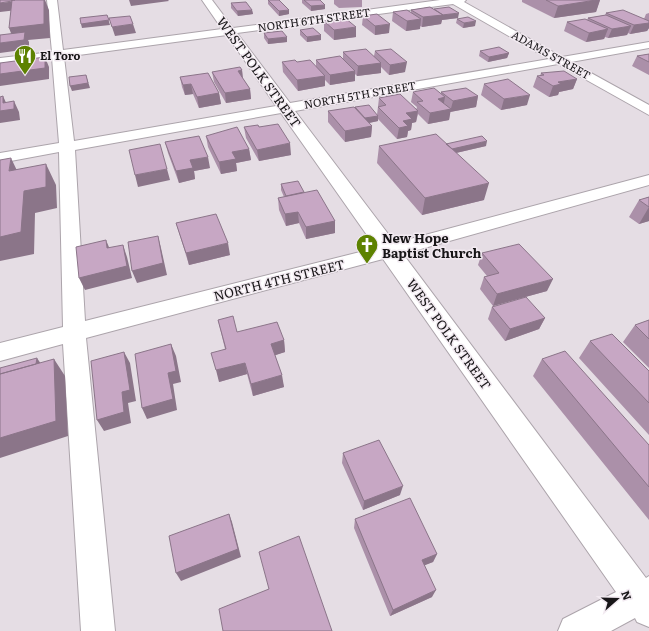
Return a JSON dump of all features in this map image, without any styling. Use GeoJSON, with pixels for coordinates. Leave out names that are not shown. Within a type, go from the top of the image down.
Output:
{"type":"FeatureCollection","features":[{"type":"Feature","properties":{"kind":"street"},"geometry":{"type":"LineString","coordinates":[[52,0],[67,146],[74,332],[98,631]]}},
{"type":"Feature","properties":{"kind":"street","name":"WEST POLK STREET"},"geometry":{"type":"LineString","coordinates":[[208,0],[646,600]]}},
{"type":"Feature","properties":{"kind":"street","name":"NORTH 6TH STREET"},"geometry":{"type":"LineString","coordinates":[[0,62],[456,0]]}},
{"type":"Feature","properties":{"kind":"street","name":"ADAMS STREET"},"geometry":{"type":"LineString","coordinates":[[456,0],[649,111]]}},
{"type":"Feature","properties":{"kind":"street","name":"NORTH 5TH STREET"},"geometry":{"type":"LineString","coordinates":[[0,158],[649,44]]}},
{"type":"Feature","properties":{"kind":"street","name":"NORTH 4TH STREET"},"geometry":{"type":"LineString","coordinates":[[0,352],[390,251],[649,180]]}},
{"type":"Feature","properties":{"kind":"street"},"geometry":{"type":"LineString","coordinates":[[575,631],[646,600]]}},
{"type":"Feature","properties":{"kind":"building"},"geometry":{"type":"Polygon","coordinates":[[[0,0],[12,0],[12,1],[0,3],[0,0]]]}},
{"type":"Feature","properties":{"kind":"building"},"geometry":{"type":"Polygon","coordinates":[[[12,0],[44,0],[44,24],[9,28],[12,0]]]}},
{"type":"Feature","properties":{"kind":"building"},"geometry":{"type":"Polygon","coordinates":[[[268,0],[279,0],[289,10],[279,11],[268,0]]]}},
{"type":"Feature","properties":{"kind":"building"},"geometry":{"type":"Polygon","coordinates":[[[304,0],[320,0],[325,5],[311,6],[304,0]]]}},
{"type":"Feature","properties":{"kind":"building"},"geometry":{"type":"Polygon","coordinates":[[[546,0],[596,0],[558,6],[546,0]]]}},
{"type":"Feature","properties":{"kind":"building"},"geometry":{"type":"Polygon","coordinates":[[[246,2],[252,10],[237,11],[231,3],[246,2]]]}},
{"type":"Feature","properties":{"kind":"building"},"geometry":{"type":"Polygon","coordinates":[[[430,7],[443,15],[423,17],[411,10],[430,7]]]}},
{"type":"Feature","properties":{"kind":"building"},"geometry":{"type":"Polygon","coordinates":[[[449,7],[459,13],[443,15],[434,9],[449,7]]]}},
{"type":"Feature","properties":{"kind":"building"},"geometry":{"type":"Polygon","coordinates":[[[407,10],[421,19],[407,21],[393,12],[407,10]]]}},
{"type":"Feature","properties":{"kind":"building"},"geometry":{"type":"Polygon","coordinates":[[[623,10],[649,21],[649,23],[634,25],[606,13],[623,10]]]}},
{"type":"Feature","properties":{"kind":"building"},"geometry":{"type":"Polygon","coordinates":[[[377,14],[390,24],[375,26],[363,16],[377,14]]]}},
{"type":"Feature","properties":{"kind":"building"},"geometry":{"type":"Polygon","coordinates":[[[107,15],[109,20],[81,24],[80,18],[107,15]]]}},
{"type":"Feature","properties":{"kind":"building"},"geometry":{"type":"Polygon","coordinates":[[[606,15],[631,26],[612,29],[588,18],[606,15]]]}},
{"type":"Feature","properties":{"kind":"building"},"geometry":{"type":"Polygon","coordinates":[[[130,16],[133,24],[112,27],[109,18],[130,16]]]}},
{"type":"Feature","properties":{"kind":"building"},"geometry":{"type":"Polygon","coordinates":[[[468,17],[476,21],[464,23],[457,19],[468,17]]]}},
{"type":"Feature","properties":{"kind":"building"},"geometry":{"type":"Polygon","coordinates":[[[345,18],[356,27],[334,30],[324,21],[345,18]]]}},
{"type":"Feature","properties":{"kind":"building"},"geometry":{"type":"Polygon","coordinates":[[[585,19],[608,29],[589,33],[567,22],[585,19]]]}},
{"type":"Feature","properties":{"kind":"building"},"geometry":{"type":"Polygon","coordinates":[[[313,28],[321,35],[307,37],[300,30],[313,28]]]}},
{"type":"Feature","properties":{"kind":"building"},"geometry":{"type":"Polygon","coordinates":[[[282,31],[287,37],[268,39],[264,33],[282,31]]]}},
{"type":"Feature","properties":{"kind":"building"},"geometry":{"type":"Polygon","coordinates":[[[25,32],[24,40],[0,43],[0,35],[25,32]]]}},
{"type":"Feature","properties":{"kind":"building"},"geometry":{"type":"Polygon","coordinates":[[[499,47],[509,53],[489,57],[480,51],[499,47]]]}},
{"type":"Feature","properties":{"kind":"building"},"geometry":{"type":"Polygon","coordinates":[[[366,49],[381,63],[358,66],[343,52],[366,49]]]}},
{"type":"Feature","properties":{"kind":"building"},"geometry":{"type":"Polygon","coordinates":[[[391,49],[407,62],[390,65],[375,51],[391,49]]]}},
{"type":"Feature","properties":{"kind":"building"},"geometry":{"type":"Polygon","coordinates":[[[649,54],[649,62],[637,56],[649,54]]]}},
{"type":"Feature","properties":{"kind":"building"},"geometry":{"type":"Polygon","coordinates":[[[340,56],[355,71],[330,75],[316,60],[340,56]]]}},
{"type":"Feature","properties":{"kind":"building"},"geometry":{"type":"Polygon","coordinates":[[[45,57],[45,68],[0,74],[0,63],[45,57]]]}},
{"type":"Feature","properties":{"kind":"building"},"geometry":{"type":"Polygon","coordinates":[[[295,60],[297,62],[310,60],[325,76],[297,80],[282,62],[295,60]]]}},
{"type":"Feature","properties":{"kind":"building"},"geometry":{"type":"Polygon","coordinates":[[[240,67],[242,70],[238,71],[250,89],[225,93],[212,72],[240,67]]]}},
{"type":"Feature","properties":{"kind":"building"},"geometry":{"type":"Polygon","coordinates":[[[564,71],[577,79],[558,82],[561,84],[553,86],[537,76],[544,75],[541,73],[564,71]]]}},
{"type":"Feature","properties":{"kind":"building"},"geometry":{"type":"Polygon","coordinates":[[[208,73],[219,93],[197,97],[191,84],[183,85],[180,77],[208,73]]]}},
{"type":"Feature","properties":{"kind":"building"},"geometry":{"type":"Polygon","coordinates":[[[86,75],[88,83],[70,86],[69,77],[86,75]]]}},
{"type":"Feature","properties":{"kind":"building"},"geometry":{"type":"Polygon","coordinates":[[[508,79],[530,95],[504,99],[484,84],[508,79]]]}},
{"type":"Feature","properties":{"kind":"building"},"geometry":{"type":"Polygon","coordinates":[[[434,88],[445,97],[438,99],[451,109],[430,113],[417,102],[423,101],[413,92],[434,88]]]}},
{"type":"Feature","properties":{"kind":"building"},"geometry":{"type":"Polygon","coordinates":[[[466,88],[478,96],[453,101],[441,92],[466,88]]]}},
{"type":"Feature","properties":{"kind":"building"},"geometry":{"type":"Polygon","coordinates":[[[400,94],[418,111],[406,113],[412,119],[403,121],[408,126],[399,128],[378,107],[386,105],[379,98],[400,94]]]}},
{"type":"Feature","properties":{"kind":"building"},"geometry":{"type":"Polygon","coordinates":[[[3,96],[3,103],[14,101],[14,109],[0,111],[0,97],[3,96]]]}},
{"type":"Feature","properties":{"kind":"building"},"geometry":{"type":"Polygon","coordinates":[[[369,105],[378,116],[365,118],[355,107],[369,105]]]}},
{"type":"Feature","properties":{"kind":"building"},"geometry":{"type":"Polygon","coordinates":[[[354,107],[372,126],[345,131],[328,111],[354,107]]]}},
{"type":"Feature","properties":{"kind":"building"},"geometry":{"type":"Polygon","coordinates":[[[278,124],[290,143],[257,150],[244,127],[258,125],[259,127],[278,124]]]}},
{"type":"Feature","properties":{"kind":"building"},"geometry":{"type":"Polygon","coordinates":[[[237,127],[249,149],[232,152],[236,159],[219,162],[206,136],[237,127]]]}},
{"type":"Feature","properties":{"kind":"building"},"geometry":{"type":"Polygon","coordinates":[[[436,134],[489,183],[425,198],[379,146],[436,134]]]}},
{"type":"Feature","properties":{"kind":"building"},"geometry":{"type":"Polygon","coordinates":[[[199,136],[208,157],[190,160],[193,168],[176,171],[165,142],[199,136]]]}},
{"type":"Feature","properties":{"kind":"building"},"geometry":{"type":"Polygon","coordinates":[[[482,136],[487,141],[452,149],[446,144],[482,136]]]}},
{"type":"Feature","properties":{"kind":"building"},"geometry":{"type":"Polygon","coordinates":[[[160,144],[167,169],[135,175],[129,150],[160,144]]]}},
{"type":"Feature","properties":{"kind":"building"},"geometry":{"type":"Polygon","coordinates":[[[11,158],[9,171],[46,164],[46,187],[24,191],[21,232],[0,237],[0,160],[11,158]]]}},
{"type":"Feature","properties":{"kind":"building"},"geometry":{"type":"Polygon","coordinates":[[[298,181],[304,192],[286,196],[281,184],[298,181]]]}},
{"type":"Feature","properties":{"kind":"building"},"geometry":{"type":"Polygon","coordinates":[[[317,190],[335,221],[306,227],[298,212],[285,214],[278,198],[317,190]]]}},
{"type":"Feature","properties":{"kind":"building"},"geometry":{"type":"Polygon","coordinates":[[[649,197],[649,207],[639,200],[649,197]]]}},
{"type":"Feature","properties":{"kind":"building"},"geometry":{"type":"Polygon","coordinates":[[[216,214],[228,243],[186,253],[176,223],[216,214]]]}},
{"type":"Feature","properties":{"kind":"building"},"geometry":{"type":"Polygon","coordinates":[[[158,236],[163,263],[132,271],[128,242],[158,236]]]}},
{"type":"Feature","properties":{"kind":"building"},"geometry":{"type":"Polygon","coordinates":[[[106,240],[107,248],[123,245],[127,266],[79,278],[76,247],[106,240]]]}},
{"type":"Feature","properties":{"kind":"building"},"geometry":{"type":"Polygon","coordinates":[[[519,244],[553,279],[497,294],[484,277],[499,273],[482,253],[519,244]]]}},
{"type":"Feature","properties":{"kind":"building"},"geometry":{"type":"Polygon","coordinates":[[[526,297],[545,318],[510,329],[492,307],[526,297]]]}},
{"type":"Feature","properties":{"kind":"building"},"geometry":{"type":"Polygon","coordinates":[[[233,316],[237,332],[277,322],[284,340],[271,344],[282,375],[251,384],[245,363],[216,370],[211,353],[226,349],[218,320],[233,316]]]}},
{"type":"Feature","properties":{"kind":"building"},"geometry":{"type":"Polygon","coordinates":[[[649,320],[649,339],[635,325],[649,320]]]}},
{"type":"Feature","properties":{"kind":"building"},"geometry":{"type":"Polygon","coordinates":[[[612,334],[649,371],[649,403],[590,341],[612,334]]]}},
{"type":"Feature","properties":{"kind":"building"},"geometry":{"type":"Polygon","coordinates":[[[171,344],[176,371],[168,373],[173,399],[142,408],[135,354],[171,344]]]}},
{"type":"Feature","properties":{"kind":"building"},"geometry":{"type":"Polygon","coordinates":[[[565,351],[649,445],[649,487],[542,359],[565,351]]]}},
{"type":"Feature","properties":{"kind":"building"},"geometry":{"type":"Polygon","coordinates":[[[124,352],[130,390],[122,392],[124,412],[97,420],[91,361],[124,352]]]}},
{"type":"Feature","properties":{"kind":"building"},"geometry":{"type":"Polygon","coordinates":[[[37,358],[36,364],[0,374],[0,368],[37,358]]]}},
{"type":"Feature","properties":{"kind":"building"},"geometry":{"type":"Polygon","coordinates":[[[54,359],[56,421],[0,438],[0,374],[54,359]]]}},
{"type":"Feature","properties":{"kind":"building"},"geometry":{"type":"Polygon","coordinates":[[[379,440],[403,486],[364,501],[343,453],[379,440]]]}},
{"type":"Feature","properties":{"kind":"building"},"geometry":{"type":"Polygon","coordinates":[[[410,498],[437,554],[422,560],[436,590],[393,610],[355,519],[410,498]]]}},
{"type":"Feature","properties":{"kind":"building"},"geometry":{"type":"Polygon","coordinates":[[[229,514],[238,549],[176,573],[169,536],[229,514]]]}},
{"type":"Feature","properties":{"kind":"building"},"geometry":{"type":"Polygon","coordinates":[[[299,536],[332,631],[223,631],[219,609],[269,589],[259,552],[299,536]]]}},
{"type":"Feature","properties":{"kind":"place","name":"El Toro"},"geometry":{"type":"Point","coordinates":[25,76]}},
{"type":"Feature","properties":{"kind":"place","name":"New Hope Baptist Church"},"geometry":{"type":"Point","coordinates":[367,264]}}]}
